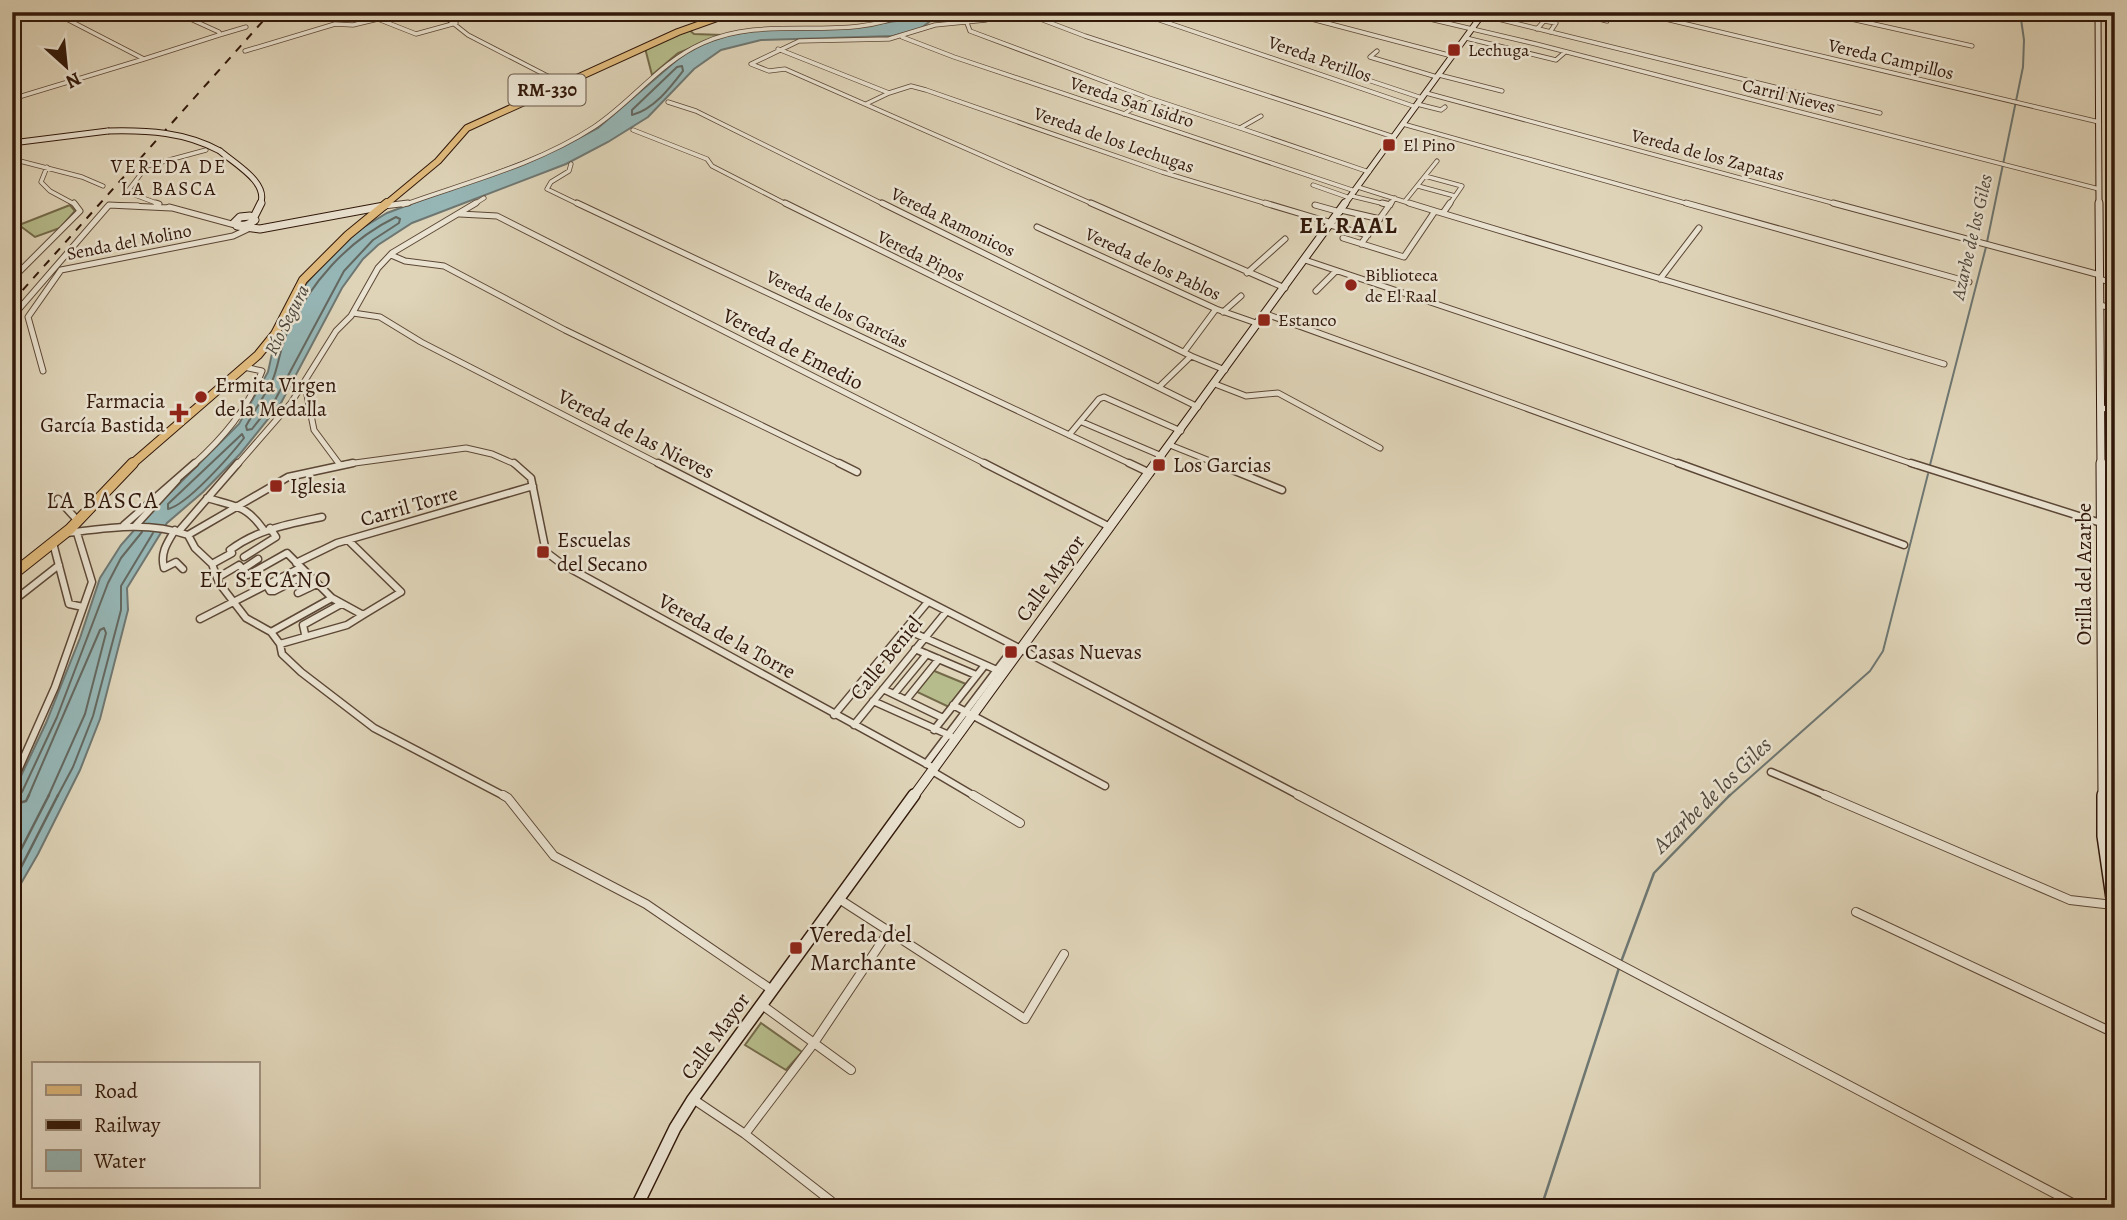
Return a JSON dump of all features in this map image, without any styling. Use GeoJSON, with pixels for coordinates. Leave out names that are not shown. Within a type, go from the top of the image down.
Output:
{"type":"FeatureCollection","features":[{"type":"Feature","properties":{"kind":"main road","name":"RM-330"},"geometry":{"type":"LineString","coordinates":[[12,575],[53,543],[72,533],[78,521],[117,477],[244,367],[272,339],[303,280],[348,234],[438,161],[469,126],[678,32],[734,12]]}},
{"type":"Feature","properties":{"kind":"street"},"geometry":{"type":"LineString","coordinates":[[53,12],[144,59]]}},
{"type":"Feature","properties":{"kind":"street"},"geometry":{"type":"LineString","coordinates":[[175,12],[219,32],[219,35]]}},
{"type":"Feature","properties":{"kind":"street"},"geometry":{"type":"LineString","coordinates":[[439,12],[468,35],[563,83]]}},
{"type":"Feature","properties":{"kind":"street"},"geometry":{"type":"LineString","coordinates":[[239,222],[402,205],[566,142],[593,128],[621,108],[677,55],[691,46],[743,31],[773,27],[864,25],[890,21],[910,12]]}},
{"type":"Feature","properties":{"kind":"street"},"geometry":{"type":"LineString","coordinates":[[1007,12],[986,20],[930,26],[902,37],[869,41],[799,41],[778,48],[751,64],[769,71],[785,69],[1285,288]]}},
{"type":"Feature","properties":{"kind":"street"},"geometry":{"type":"LineString","coordinates":[[1022,12],[1085,36],[1394,137]]}},
{"type":"Feature","properties":{"kind":"street","name":"Vereda Perillos"},"geometry":{"type":"LineString","coordinates":[[1136,12],[1420,100]]}},
{"type":"Feature","properties":{"kind":"street"},"geometry":{"type":"LineString","coordinates":[[1285,12],[1452,56]]}},
{"type":"Feature","properties":{"kind":"street","name":"Carril Nieves"},"geometry":{"type":"LineString","coordinates":[[1400,12],[1536,44],[2099,189]]}},
{"type":"Feature","properties":{"kind":"street"},"geometry":{"type":"LineString","coordinates":[[1573,12],[1607,21]]}},
{"type":"Feature","properties":{"kind":"street","name":"Vereda Campillos"},"geometry":{"type":"LineString","coordinates":[[1636,12],[2099,122]]}},
{"type":"Feature","properties":{"kind":"street"},"geometry":{"type":"LineString","coordinates":[[1820,12],[1972,46]]}},
{"type":"Feature","properties":{"kind":"street"},"geometry":{"type":"LineString","coordinates":[[2073,12],[2098,14]]}},
{"type":"Feature","properties":{"kind":"street"},"geometry":{"type":"LineString","coordinates":[[1483,14],[1880,113]]}},
{"type":"Feature","properties":{"kind":"street","name":"Calle Mayor"},"geometry":{"type":"LineString","coordinates":[[636,1208],[675,1128],[693,1099],[839,899],[952,737],[1181,431],[1483,14]]}},
{"type":"Feature","properties":{"kind":"street","name":"Orilla del Azarbe"},"geometry":{"type":"LineString","coordinates":[[2098,14],[2103,836],[2111,865],[2113,905],[2112,1032],[2115,1135]]}},
{"type":"Feature","properties":{"kind":"street"},"geometry":{"type":"LineString","coordinates":[[245,51],[335,24],[353,25],[379,19],[416,34],[456,23]]}},
{"type":"Feature","properties":{"kind":"street"},"geometry":{"type":"LineString","coordinates":[[967,23],[970,31],[1149,98],[1369,172]]}},
{"type":"Feature","properties":{"kind":"street"},"geometry":{"type":"LineString","coordinates":[[1537,29],[1541,24],[1554,26],[1550,32]]}},
{"type":"Feature","properties":{"kind":"street"},"geometry":{"type":"LineString","coordinates":[[12,99],[246,27]]}},
{"type":"Feature","properties":{"kind":"street"},"geometry":{"type":"LineString","coordinates":[[1481,42],[1488,33]]}},
{"type":"Feature","properties":{"kind":"street"},"geometry":{"type":"LineString","coordinates":[[1504,47],[1517,33]]}},
{"type":"Feature","properties":{"kind":"street"},"geometry":{"type":"LineString","coordinates":[[1493,44],[1500,36]]}},
{"type":"Feature","properties":{"kind":"street","name":"Vereda San Isidro"},"geometry":{"type":"LineString","coordinates":[[902,37],[907,41],[1354,193]]}},
{"type":"Feature","properties":{"kind":"street"},"geometry":{"type":"LineString","coordinates":[[1466,38],[1556,60],[1564,52]]}},
{"type":"Feature","properties":{"kind":"street"},"geometry":{"type":"LineString","coordinates":[[1520,51],[1528,43]]}},
{"type":"Feature","properties":{"kind":"street"},"geometry":{"type":"LineString","coordinates":[[1527,53],[1536,44]]}},
{"type":"Feature","properties":{"kind":"street"},"geometry":{"type":"LineString","coordinates":[[778,48],[890,93]]}},
{"type":"Feature","properties":{"kind":"street"},"geometry":{"type":"LineString","coordinates":[[1545,57],[1552,49]]}},
{"type":"Feature","properties":{"kind":"street"},"geometry":{"type":"LineString","coordinates":[[1377,51],[1370,57],[1502,91]]}},
{"type":"Feature","properties":{"kind":"street"},"geometry":{"type":"LineString","coordinates":[[1359,78],[1441,110],[1445,107]]}},
{"type":"Feature","properties":{"kind":"street","name":"Vereda de los Lechugas"},"geometry":{"type":"LineString","coordinates":[[890,93],[915,86],[1162,172],[1368,235]]}},
{"type":"Feature","properties":{"kind":"street"},"geometry":{"type":"LineString","coordinates":[[866,104],[890,93]]}},
{"type":"Feature","properties":{"kind":"street"},"geometry":{"type":"LineString","coordinates":[[1460,102],[1467,95]]}},
{"type":"Feature","properties":{"kind":"street"},"geometry":{"type":"LineString","coordinates":[[1124,114],[1149,98]]}},
{"type":"Feature","properties":{"kind":"street","name":"Vereda de los Zapatas"},"geometry":{"type":"LineString","coordinates":[[1420,100],[1479,104],[1994,246],[2100,277],[2115,284]]}},
{"type":"Feature","properties":{"kind":"street","name":"Vereda Ramonicos"},"geometry":{"type":"LineString","coordinates":[[668,102],[696,111],[1191,356],[1225,370]]}},
{"type":"Feature","properties":{"kind":"street"},"geometry":{"type":"LineString","coordinates":[[1240,128],[1261,116]]}},
{"type":"Feature","properties":{"kind":"street"},"geometry":{"type":"LineString","coordinates":[[1403,124],[1969,282]]}},
{"type":"Feature","properties":{"kind":"street","name":"Vereda Pipos"},"geometry":{"type":"LineString","coordinates":[[633,130],[707,159],[712,166],[857,240],[1198,407]]}},
{"type":"Feature","properties":{"kind":"street"},"geometry":{"type":"LineString","coordinates":[[12,143],[108,131],[168,133],[202,141],[220,151],[260,185],[262,198],[253,219]]}},
{"type":"Feature","properties":{"kind":"street"},"geometry":{"type":"LineString","coordinates":[[206,150],[147,166],[127,192],[220,222],[253,219]]}},
{"type":"Feature","properties":{"kind":"street"},"geometry":{"type":"LineString","coordinates":[[12,159],[82,177],[103,186]]}},
{"type":"Feature","properties":{"kind":"street"},"geometry":{"type":"LineString","coordinates":[[1405,201],[1437,161]]}},
{"type":"Feature","properties":{"kind":"street","name":"Vereda de los Garcías"},"geometry":{"type":"LineString","coordinates":[[571,163],[569,174],[550,183],[547,189],[1150,473]]}},
{"type":"Feature","properties":{"kind":"street"},"geometry":{"type":"LineString","coordinates":[[13,279],[80,211],[76,203],[46,191],[41,182],[47,167]]}},
{"type":"Feature","properties":{"kind":"street"},"geometry":{"type":"LineString","coordinates":[[1426,176],[1462,186],[1443,213]]}},
{"type":"Feature","properties":{"kind":"street"},"geometry":{"type":"LineString","coordinates":[[1313,185],[1395,198],[1944,364]]}},
{"type":"Feature","properties":{"kind":"street"},"geometry":{"type":"LineString","coordinates":[[1418,186],[1455,197]]}},
{"type":"Feature","properties":{"kind":"street"},"geometry":{"type":"LineString","coordinates":[[1354,193],[1390,205]]}},
{"type":"Feature","properties":{"kind":"street"},"geometry":{"type":"LineString","coordinates":[[183,569],[176,562],[164,568],[161,561],[161,556],[177,531],[305,385],[336,331],[353,313],[378,268],[391,255],[484,198]]}},
{"type":"Feature","properties":{"kind":"street"},"geometry":{"type":"LineString","coordinates":[[1361,244],[1395,198]]}},
{"type":"Feature","properties":{"kind":"street"},"geometry":{"type":"LineString","coordinates":[[12,317],[109,205],[171,208]]}},
{"type":"Feature","properties":{"kind":"street"},"geometry":{"type":"LineString","coordinates":[[1315,205],[1380,219]]}},
{"type":"Feature","properties":{"kind":"street"},"geometry":{"type":"LineString","coordinates":[[1343,238],[1404,257],[1435,211]]}},
{"type":"Feature","properties":{"kind":"street","name":"Vereda de Emedio"},"geometry":{"type":"LineString","coordinates":[[460,214],[497,216],[1110,527]]}},
{"type":"Feature","properties":{"kind":"street","name":"Senda del Molino"},"geometry":{"type":"LineString","coordinates":[[43,371],[28,317],[61,270],[233,236],[253,219]]}},
{"type":"Feature","properties":{"kind":"street"},"geometry":{"type":"LineString","coordinates":[[233,236],[243,231],[239,222]]}},
{"type":"Feature","properties":{"kind":"street","name":"Vereda de los Pablos"},"geometry":{"type":"LineString","coordinates":[[1037,227],[1216,309],[1259,324]]}},
{"type":"Feature","properties":{"kind":"street"},"geometry":{"type":"LineString","coordinates":[[1660,279],[1699,229]]}},
{"type":"Feature","properties":{"kind":"street"},"geometry":{"type":"LineString","coordinates":[[1247,273],[1285,239]]}},
{"type":"Feature","properties":{"kind":"street"},"geometry":{"type":"LineString","coordinates":[[391,255],[407,263],[424,260],[444,266],[565,330],[857,472]]}},
{"type":"Feature","properties":{"kind":"street"},"geometry":{"type":"LineString","coordinates":[[1305,260],[1922,467],[2101,523]]}},
{"type":"Feature","properties":{"kind":"street"},"geometry":{"type":"LineString","coordinates":[[1316,291],[1336,271]]}},
{"type":"Feature","properties":{"kind":"street"},"geometry":{"type":"LineString","coordinates":[[1223,312],[1241,296]]}},
{"type":"Feature","properties":{"kind":"street"},"geometry":{"type":"LineString","coordinates":[[2100,305],[2115,309]]}},
{"type":"Feature","properties":{"kind":"street"},"geometry":{"type":"LineString","coordinates":[[1184,352],[1216,309]]}},
{"type":"Feature","properties":{"kind":"street","name":"Vereda de las Nieves"},"geometry":{"type":"LineString","coordinates":[[353,313],[380,317],[421,342],[1018,648],[2082,1208]]}},
{"type":"Feature","properties":{"kind":"street"},"geometry":{"type":"LineString","coordinates":[[1266,314],[1904,545]]}},
{"type":"Feature","properties":{"kind":"street"},"geometry":{"type":"LineString","coordinates":[[1159,387],[1191,356]]}},
{"type":"Feature","properties":{"kind":"street"},"geometry":{"type":"LineString","coordinates":[[135,525],[233,424],[253,397],[262,371],[244,367]]}},
{"type":"Feature","properties":{"kind":"street"},"geometry":{"type":"LineString","coordinates":[[1214,384],[1246,396],[1278,393],[1380,447]]}},
{"type":"Feature","properties":{"kind":"street"},"geometry":{"type":"LineString","coordinates":[[305,385],[314,430],[340,465]]}},
{"type":"Feature","properties":{"kind":"street"},"geometry":{"type":"LineString","coordinates":[[1069,435],[1104,397],[1181,431]]}},
{"type":"Feature","properties":{"kind":"street"},"geometry":{"type":"LineString","coordinates":[[2101,407],[2115,412]]}},
{"type":"Feature","properties":{"kind":"street"},"geometry":{"type":"LineString","coordinates":[[1082,422],[1162,456]]}},
{"type":"Feature","properties":{"kind":"street"},"geometry":{"type":"LineString","coordinates":[[1170,445],[1282,490]]}},
{"type":"Feature","properties":{"kind":"street"},"geometry":{"type":"LineString","coordinates":[[188,535],[288,477],[340,465],[466,448],[492,454],[516,464],[531,478],[533,486]]}},
{"type":"Feature","properties":{"kind":"street"},"geometry":{"type":"LineString","coordinates":[[124,525],[182,475]]}},
{"type":"Feature","properties":{"kind":"street","name":"Carril Torre"},"geometry":{"type":"LineString","coordinates":[[200,619],[266,584],[324,547],[533,486]]}},
{"type":"Feature","properties":{"kind":"street","name":"Vereda de la Torre"},"geometry":{"type":"LineString","coordinates":[[533,486],[546,552],[562,564],[931,768],[1020,823]]}},
{"type":"Feature","properties":{"kind":"street"},"geometry":{"type":"LineString","coordinates":[[207,498],[239,505],[276,537],[244,557]]}},
{"type":"Feature","properties":{"kind":"street"},"geometry":{"type":"LineString","coordinates":[[58,499],[78,521]]}},
{"type":"Feature","properties":{"kind":"street"},"geometry":{"type":"LineString","coordinates":[[212,564],[232,553],[230,551],[241,541],[267,528],[321,517]]}},
{"type":"Feature","properties":{"kind":"street"},"geometry":{"type":"LineString","coordinates":[[12,784],[55,687],[92,582],[72,533],[124,525],[167,528],[188,535],[195,548],[212,564],[217,578],[246,618],[271,632],[280,644],[282,654],[301,673],[374,728],[508,798],[554,856],[646,904],[772,990]]}},
{"type":"Feature","properties":{"kind":"street"},"geometry":{"type":"LineString","coordinates":[[280,644],[305,634],[336,630],[358,620],[401,592],[348,540]]}},
{"type":"Feature","properties":{"kind":"street"},"geometry":{"type":"LineString","coordinates":[[53,543],[69,604],[83,607]]}},
{"type":"Feature","properties":{"kind":"street"},"geometry":{"type":"LineString","coordinates":[[217,578],[239,565],[247,575],[287,553],[331,598],[363,615]]}},
{"type":"Feature","properties":{"kind":"street"},"geometry":{"type":"LineString","coordinates":[[243,569],[258,559]]}},
{"type":"Feature","properties":{"kind":"street"},"geometry":{"type":"LineString","coordinates":[[12,602],[59,565]]}},
{"type":"Feature","properties":{"kind":"street"},"geometry":{"type":"LineString","coordinates":[[266,584],[270,591],[274,591],[307,574]]}},
{"type":"Feature","properties":{"kind":"street"},"geometry":{"type":"LineString","coordinates":[[298,593],[317,584]]}},
{"type":"Feature","properties":{"kind":"street"},"geometry":{"type":"LineString","coordinates":[[271,632],[331,598]]}},
{"type":"Feature","properties":{"kind":"street"},"geometry":{"type":"LineString","coordinates":[[834,715],[927,603]]}},
{"type":"Feature","properties":{"kind":"street"},"geometry":{"type":"LineString","coordinates":[[305,634],[303,625],[341,604]]}},
{"type":"Feature","properties":{"kind":"street","name":"Calle Beniel"},"geometry":{"type":"LineString","coordinates":[[854,725],[946,612]]}},
{"type":"Feature","properties":{"kind":"street"},"geometry":{"type":"LineString","coordinates":[[905,629],[1001,672]]}},
{"type":"Feature","properties":{"kind":"street"},"geometry":{"type":"LineString","coordinates":[[915,649],[976,675]]}},
{"type":"Feature","properties":{"kind":"street"},"geometry":{"type":"LineString","coordinates":[[894,694],[927,654]]}},
{"type":"Feature","properties":{"kind":"street"},"geometry":{"type":"LineString","coordinates":[[906,700],[939,659]]}},
{"type":"Feature","properties":{"kind":"street"},"geometry":{"type":"LineString","coordinates":[[934,730],[985,665]]}},
{"type":"Feature","properties":{"kind":"street"},"geometry":{"type":"LineString","coordinates":[[883,689],[943,718]]}},
{"type":"Feature","properties":{"kind":"street"},"geometry":{"type":"LineString","coordinates":[[965,689],[983,696]]}},
{"type":"Feature","properties":{"kind":"street"},"geometry":{"type":"LineString","coordinates":[[873,701],[952,737]]}},
{"type":"Feature","properties":{"kind":"street"},"geometry":{"type":"LineString","coordinates":[[953,705],[1105,786]]}},
{"type":"Feature","properties":{"kind":"street"},"geometry":{"type":"LineString","coordinates":[[1771,772],[2070,900],[2113,905]]}},
{"type":"Feature","properties":{"kind":"street"},"geometry":{"type":"LineString","coordinates":[[839,899],[1025,1018],[1064,954]]}},
{"type":"Feature","properties":{"kind":"street"},"geometry":{"type":"LineString","coordinates":[[1856,912],[2112,1032]]}},
{"type":"Feature","properties":{"kind":"street"},"geometry":{"type":"LineString","coordinates":[[745,1134],[814,1043],[889,931]]}},
{"type":"Feature","properties":{"kind":"street"},"geometry":{"type":"LineString","coordinates":[[761,1005],[851,1070]]}},
{"type":"Feature","properties":{"kind":"street"},"geometry":{"type":"LineString","coordinates":[[693,1099],[745,1134],[831,1201]]}},
{"type":"Feature","properties":{"kind":"green space"},"geometry":{"type":"Polygon","coordinates":[[[688,29],[694,34],[723,35],[678,53],[652,75],[645,48],[688,29]]]}},
{"type":"Feature","properties":{"kind":"green space"},"geometry":{"type":"Polygon","coordinates":[[[70,205],[75,211],[60,228],[35,237],[19,225],[70,205]]]}},
{"type":"Feature","properties":{"kind":"green space"},"geometry":{"type":"Polygon","coordinates":[[[932,670],[966,684],[949,707],[915,691],[932,670]]]}},
{"type":"Feature","properties":{"kind":"green space"},"geometry":{"type":"Polygon","coordinates":[[[761,1023],[802,1052],[786,1070],[745,1045],[761,1023]]]}},
{"type":"Feature","properties":{"kind":"water"},"geometry":{"type":"Polygon","coordinates":[[[915,12],[942,12],[920,29],[893,36],[761,40],[721,50],[694,69],[648,117],[608,142],[566,164],[412,223],[378,245],[363,259],[342,288],[281,403],[240,454],[203,492],[167,523],[127,588],[128,610],[100,719],[80,770],[12,899],[12,795],[46,723],[80,638],[100,578],[121,545],[144,519],[239,424],[268,372],[273,349],[305,285],[327,259],[359,230],[387,213],[562,147],[598,128],[691,48],[729,35],[758,30],[851,28],[896,21],[915,12]]]}},
{"type":"Feature","properties":{"kind":"waterway","name":"Azarbe de los Giles"},"geometry":{"type":"LineString","coordinates":[[1987,242],[2023,67],[2024,40],[2020,12]]}},
{"type":"Feature","properties":{"kind":"waterway","name":"Azarbe de los Giles"},"geometry":{"type":"LineString","coordinates":[[1930,465],[1986,247]]}},
{"type":"Feature","properties":{"kind":"waterway","name":"Azarbe de los Giles"},"geometry":{"type":"LineString","coordinates":[[1728,797],[1870,671],[1883,651],[1928,474]]}},
{"type":"Feature","properties":{"kind":"waterway","name":"Azarbe de los Giles"},"geometry":{"type":"LineString","coordinates":[[1621,962],[1654,873],[1728,797]]}},
{"type":"Feature","properties":{"kind":"waterway","name":"Azarbe de los Giles"},"geometry":{"type":"LineString","coordinates":[[1541,1208],[1619,968]]}},
{"type":"Feature","properties":{"kind":"railway"},"geometry":{"type":"LineString","coordinates":[[12,302],[271,12]]}},
{"type":"Feature","properties":{"kind":"place","name":"Lechuga"},"geometry":{"type":"Point","coordinates":[1454,50]}},
{"type":"Feature","properties":{"kind":"place","name":"El Pino"},"geometry":{"type":"Point","coordinates":[1389,145]}},
{"type":"Feature","properties":{"kind":"place","name":"Biblioteca de El Raal"},"geometry":{"type":"Point","coordinates":[1351,285]}},
{"type":"Feature","properties":{"kind":"place","name":"Estanco"},"geometry":{"type":"Point","coordinates":[1264,320]}},
{"type":"Feature","properties":{"kind":"place","name":"Ermita Virgen de la Medalla"},"geometry":{"type":"Point","coordinates":[201,397]}},
{"type":"Feature","properties":{"kind":"place","name":"Farmacia García Bastida"},"geometry":{"type":"Point","coordinates":[179,413]}},
{"type":"Feature","properties":{"kind":"place","name":"Los Garcias"},"geometry":{"type":"Point","coordinates":[1159,465]}},
{"type":"Feature","properties":{"kind":"place","name":"Iglesia"},"geometry":{"type":"Point","coordinates":[276,486]}},
{"type":"Feature","properties":{"kind":"place","name":"Escuelas del Secano"},"geometry":{"type":"Point","coordinates":[543,552]}},
{"type":"Feature","properties":{"kind":"place","name":"Casas Nuevas"},"geometry":{"type":"Point","coordinates":[1011,652]}},
{"type":"Feature","properties":{"kind":"place","name":"Vereda del Marchante"},"geometry":{"type":"Point","coordinates":[796,948]}},
{"type":"Feature","properties":{"kind":"district","name":"VEREDA DE LA BASCA"},"geometry":{"type":"Point","coordinates":[169,178]}},
{"type":"Feature","properties":{"kind":"district","name":"EL RAAL"},"geometry":{"type":"Point","coordinates":[1349,225]}},
{"type":"Feature","properties":{"kind":"district","name":"LA BASCA"},"geometry":{"type":"Point","coordinates":[103,500]}},
{"type":"Feature","properties":{"kind":"district","name":"EL SECANO"},"geometry":{"type":"Point","coordinates":[266,579]}},
{"type":"Feature","properties":{"kind":"water label","name":"Río Segura"},"geometry":{"type":"Point","coordinates":[287,320]}}]}
